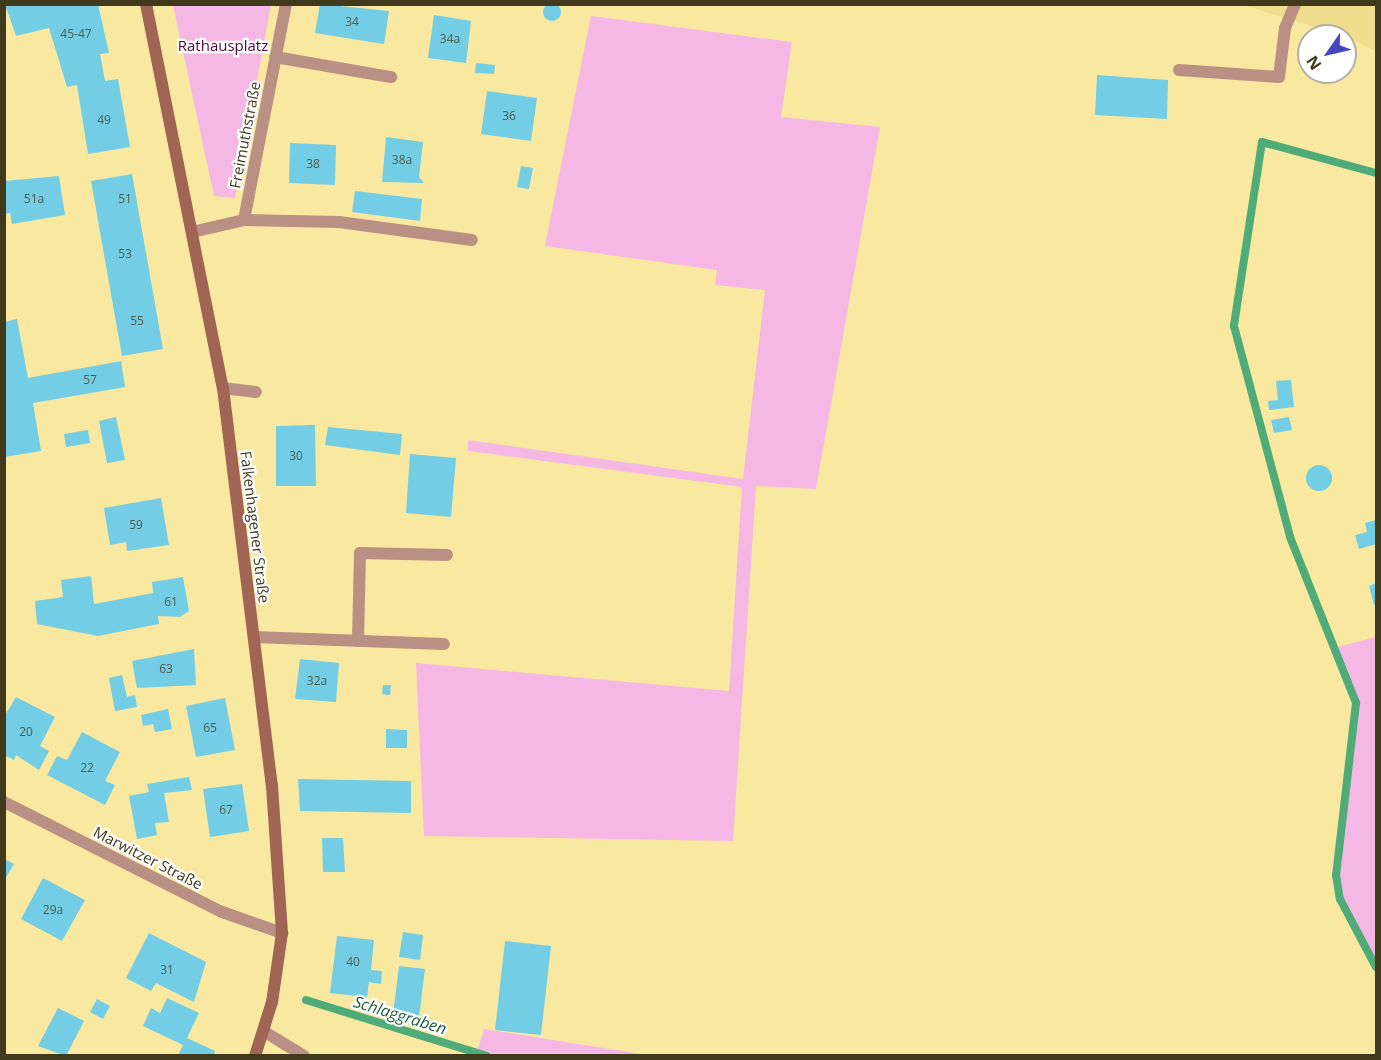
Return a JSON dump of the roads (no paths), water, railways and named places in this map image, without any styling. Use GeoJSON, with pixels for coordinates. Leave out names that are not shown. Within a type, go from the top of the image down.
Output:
{"type":"FeatureCollection","features":[{"type":"Feature","properties":{"kind":"main road","name":"Falkenhagener Straße"},"geometry":{"type":"LineString","coordinates":[[146,4],[223,388],[272,786],[282,933],[265,1032],[255,1056]]}},
{"type":"Feature","properties":{"kind":"street","name":"Freimuthstraße"},"geometry":{"type":"LineString","coordinates":[[243,220],[286,4]]}},
{"type":"Feature","properties":{"kind":"street"},"geometry":{"type":"LineString","coordinates":[[1179,70],[1279,77],[1285,27],[1295,4]]}},
{"type":"Feature","properties":{"kind":"street"},"geometry":{"type":"LineString","coordinates":[[275,57],[391,77]]}},
{"type":"Feature","properties":{"kind":"street"},"geometry":{"type":"LineString","coordinates":[[192,232],[243,220],[339,222],[472,240]]}},
{"type":"Feature","properties":{"kind":"street"},"geometry":{"type":"LineString","coordinates":[[223,388],[256,392]]}},
{"type":"Feature","properties":{"kind":"street"},"geometry":{"type":"LineString","coordinates":[[358,641],[360,553],[447,555]]}},
{"type":"Feature","properties":{"kind":"street"},"geometry":{"type":"LineString","coordinates":[[254,637],[444,644]]}},
{"type":"Feature","properties":{"kind":"street","name":"Marwitzer Straße"},"geometry":{"type":"LineString","coordinates":[[4,802],[222,912],[282,933]]}},
{"type":"Feature","properties":{"kind":"street"},"geometry":{"type":"LineString","coordinates":[[265,1032],[304,1056]]}},
{"type":"Feature","properties":{"kind":"waterway"},"geometry":{"type":"LineString","coordinates":[[1376,173],[1262,142],[1234,326],[1290,537],[1356,703],[1336,875],[1340,899],[1376,967]]}},
{"type":"Feature","properties":{"kind":"waterway","name":"Schlaggraben"},"geometry":{"type":"LineString","coordinates":[[306,1000],[487,1056]]}},
{"type":"Feature","properties":{"kind":"park label","name":"Rathausplatz"},"geometry":{"type":"Point","coordinates":[223,46]}}]}
